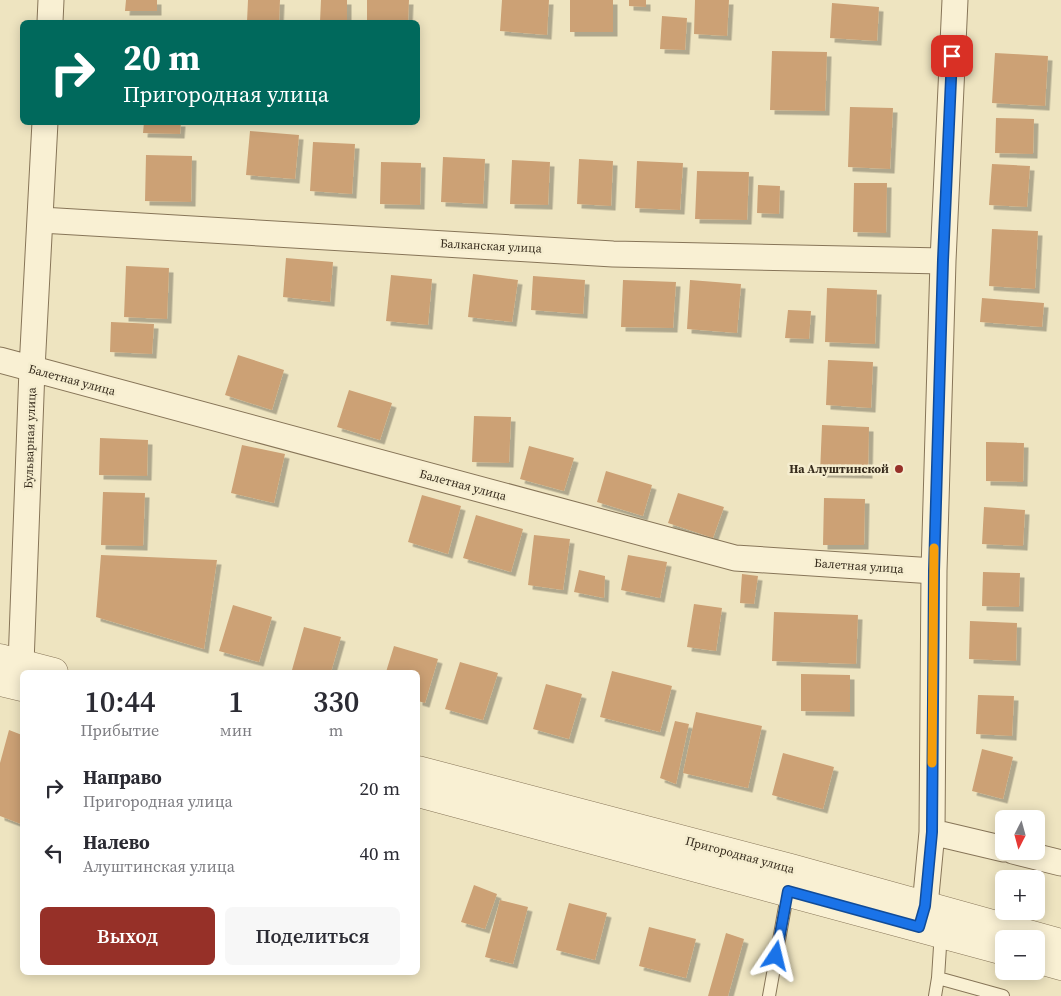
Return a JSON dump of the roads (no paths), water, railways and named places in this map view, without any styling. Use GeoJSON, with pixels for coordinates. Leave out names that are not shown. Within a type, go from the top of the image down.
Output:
{"type":"FeatureCollection","features":[{"type":"Feature","properties":{"kind":"street"},"geometry":{"type":"LineString","coordinates":[[50,20],[51,0]]}},
{"type":"Feature","properties":{"kind":"street"},"geometry":{"type":"LineString","coordinates":[[933,919],[934,571],[943,260],[955,0]]}},
{"type":"Feature","properties":{"kind":"street","name":"Бульварная улица"},"geometry":{"type":"LineString","coordinates":[[16,674],[45,125]]}},
{"type":"Feature","properties":{"kind":"street","name":"Балканская улица"},"geometry":{"type":"LineString","coordinates":[[40,220],[613,254],[943,260]]}},
{"type":"Feature","properties":{"kind":"street","name":"Балетная улица"},"geometry":{"type":"LineString","coordinates":[[0,360],[735,558],[934,571]]}},
{"type":"Feature","properties":{"kind":"street"},"geometry":{"type":"LineString","coordinates":[[0,682],[16,674]]}},
{"type":"Feature","properties":{"kind":"street","name":"Пригородная улица"},"geometry":{"type":"LineString","coordinates":[[420,771],[789,880],[933,919],[1061,943]]}},
{"type":"Feature","properties":{"kind":"street","name":"Пригородная улица"},"geometry":{"type":"LineString","coordinates":[[420,793],[789,880]]}},
{"type":"Feature","properties":{"kind":"street"},"geometry":{"type":"LineString","coordinates":[[932,832],[995,847]]}},
{"type":"Feature","properties":{"kind":"street"},"geometry":{"type":"LineString","coordinates":[[1045,858],[1061,862]]}},
{"type":"Feature","properties":{"kind":"street","name":"Пригородная улица"},"geometry":{"type":"LineString","coordinates":[[933,919],[995,946]]}},
{"type":"Feature","properties":{"kind":"street"},"geometry":{"type":"LineString","coordinates":[[1045,962],[1061,966]]}},
{"type":"Feature","properties":{"kind":"lane"},"geometry":{"type":"LineString","coordinates":[[773,993],[789,880]]}},
{"type":"Feature","properties":{"kind":"lane"},"geometry":{"type":"LineString","coordinates":[[933,919],[938,978],[935,996]]}},
{"type":"Feature","properties":{"kind":"lane"},"geometry":{"type":"LineString","coordinates":[[938,978],[1003,996]]}},
{"type":"Feature","properties":{"kind":"place","name":"На Алуштинской"},"geometry":{"type":"Point","coordinates":[899,469]}}]}
